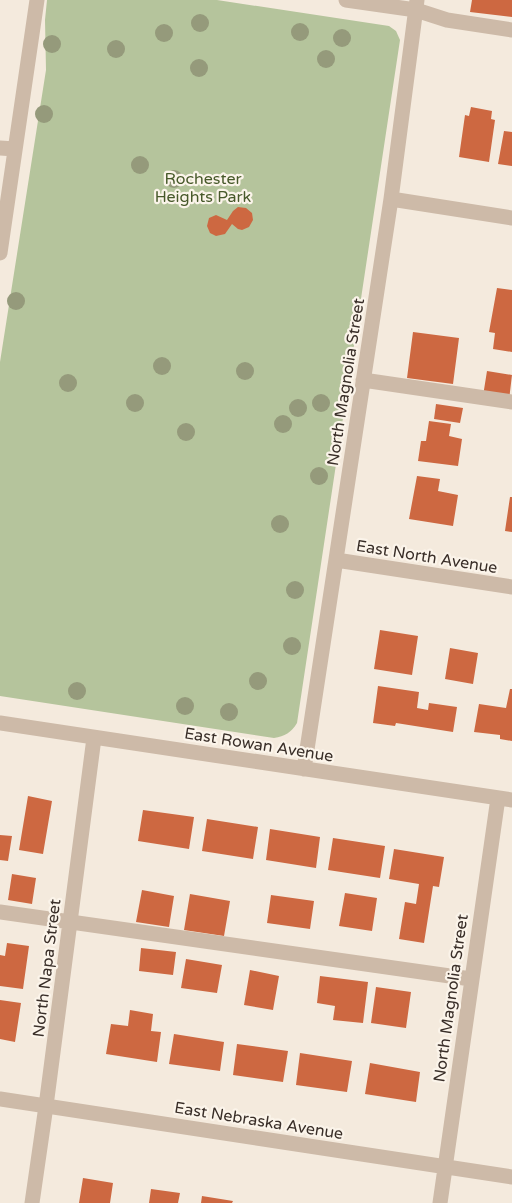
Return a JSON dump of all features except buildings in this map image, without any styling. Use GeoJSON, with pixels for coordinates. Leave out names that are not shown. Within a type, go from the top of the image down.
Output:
{"type":"FeatureCollection","features":[{"type":"Feature","properties":{"kind":"street"},"geometry":{"type":"LineString","coordinates":[[0,254],[8,148],[37,0]]}},
{"type":"Feature","properties":{"kind":"street"},"geometry":{"type":"LineString","coordinates":[[346,0],[417,5],[447,20],[512,30]]}},
{"type":"Feature","properties":{"kind":"street","name":"North Magnolia Street"},"geometry":{"type":"LineString","coordinates":[[304,769],[391,199],[417,5]]}},
{"type":"Feature","properties":{"kind":"street"},"geometry":{"type":"LineString","coordinates":[[391,199],[512,218]]}},
{"type":"Feature","properties":{"kind":"street"},"geometry":{"type":"LineString","coordinates":[[363,380],[512,402]]}},
{"type":"Feature","properties":{"kind":"street","name":"East North Avenue"},"geometry":{"type":"LineString","coordinates":[[336,560],[512,587]]}},
{"type":"Feature","properties":{"kind":"street","name":"East Rowan Avenue"},"geometry":{"type":"LineString","coordinates":[[0,723],[505,799]]}},
{"type":"Feature","properties":{"kind":"street","name":"North Napa Street"},"geometry":{"type":"LineString","coordinates":[[32,1203],[94,738]]}},
{"type":"Feature","properties":{"kind":"street","name":"North Magnolia Street"},"geometry":{"type":"LineString","coordinates":[[440,1203],[471,979],[505,799]]}},
{"type":"Feature","properties":{"kind":"street"},"geometry":{"type":"LineString","coordinates":[[0,912],[471,979]]}},
{"type":"Feature","properties":{"kind":"street","name":"East Nebraska Avenue"},"geometry":{"type":"LineString","coordinates":[[0,1099],[512,1177]]}},
{"type":"Feature","properties":{"kind":"green space","name":"Rochester Heights Park"},"geometry":{"type":"Polygon","coordinates":[[[47,0],[217,0],[389,26],[396,31],[400,40],[297,723],[290,732],[281,736],[274,738],[0,696],[0,362],[46,70],[47,0]]]}}]}
